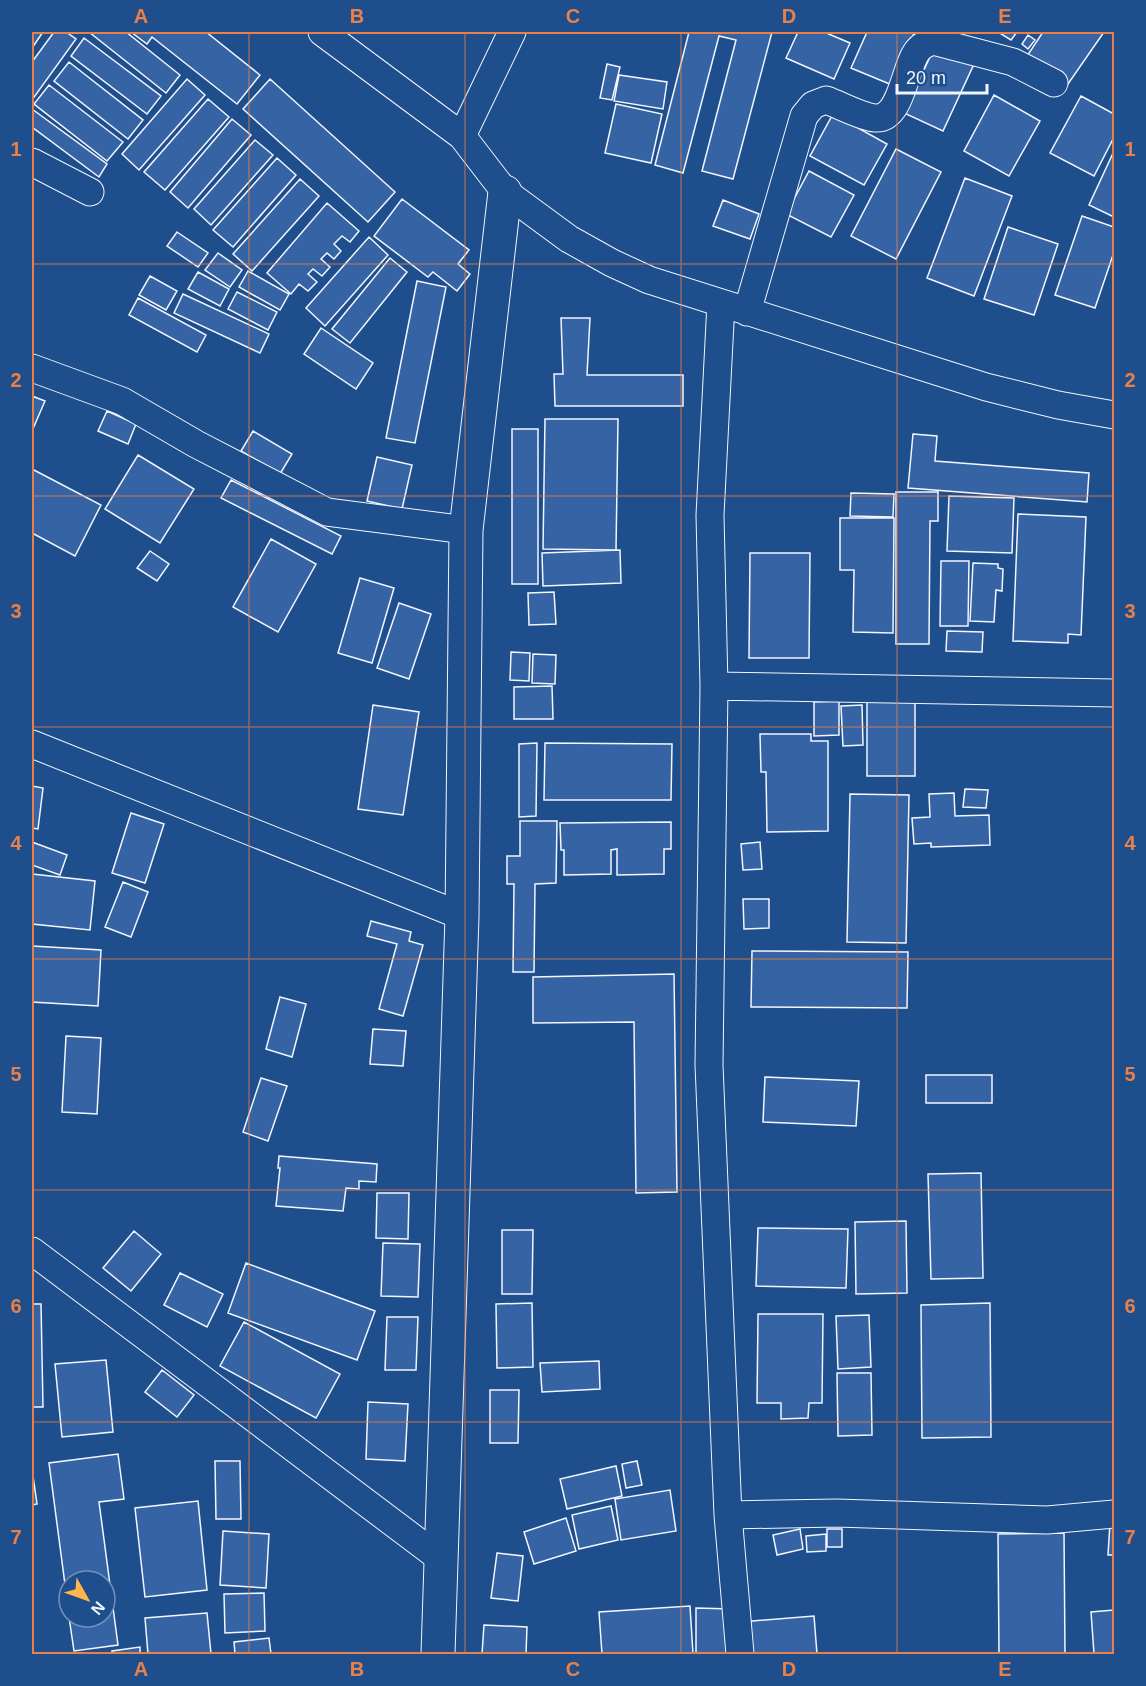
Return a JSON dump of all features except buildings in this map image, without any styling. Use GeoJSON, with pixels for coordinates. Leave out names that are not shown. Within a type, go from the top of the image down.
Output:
{"type":"FeatureCollection","features":[{"type":"Feature","properties":{"kind":"main road"},"geometry":{"type":"LineString","coordinates":[[438,1654],[462,916],[466,530],[505,192]]}},
{"type":"Feature","properties":{"kind":"street"},"geometry":{"type":"LineString","coordinates":[[322,32],[462,136],[505,192],[569,238],[612,263],[649,280],[986,387],[1058,405],[1114,415]]}},
{"type":"Feature","properties":{"kind":"street"},"geometry":{"type":"LineString","coordinates":[[462,136],[512,32]]}},
{"type":"Feature","properties":{"kind":"street"},"geometry":{"type":"LineString","coordinates":[[747,312],[804,116],[813,105],[826,100],[874,118],[886,117],[894,108],[916,52],[933,40],[1013,62],[1054,82]]}},
{"type":"Feature","properties":{"kind":"street"},"geometry":{"type":"LineString","coordinates":[[32,162],[90,192]]}},
{"type":"Feature","properties":{"kind":"street"},"geometry":{"type":"LineString","coordinates":[[721,303],[710,514],[714,686],[709,1065],[728,1515],[740,1654]]}},
{"type":"Feature","properties":{"kind":"street"},"geometry":{"type":"LineString","coordinates":[[32,368],[122,401],[196,444],[327,512],[466,530]]}},
{"type":"Feature","properties":{"kind":"street"},"geometry":{"type":"LineString","coordinates":[[714,686],[1114,693]]}},
{"type":"Feature","properties":{"kind":"street"},"geometry":{"type":"LineString","coordinates":[[32,744],[462,916]]}},
{"type":"Feature","properties":{"kind":"street"},"geometry":{"type":"LineString","coordinates":[[34,1258],[441,1559]]}},
{"type":"Feature","properties":{"kind":"street"},"geometry":{"type":"LineString","coordinates":[[728,1515],[837,1513],[1047,1520],[1114,1514]]}}]}
